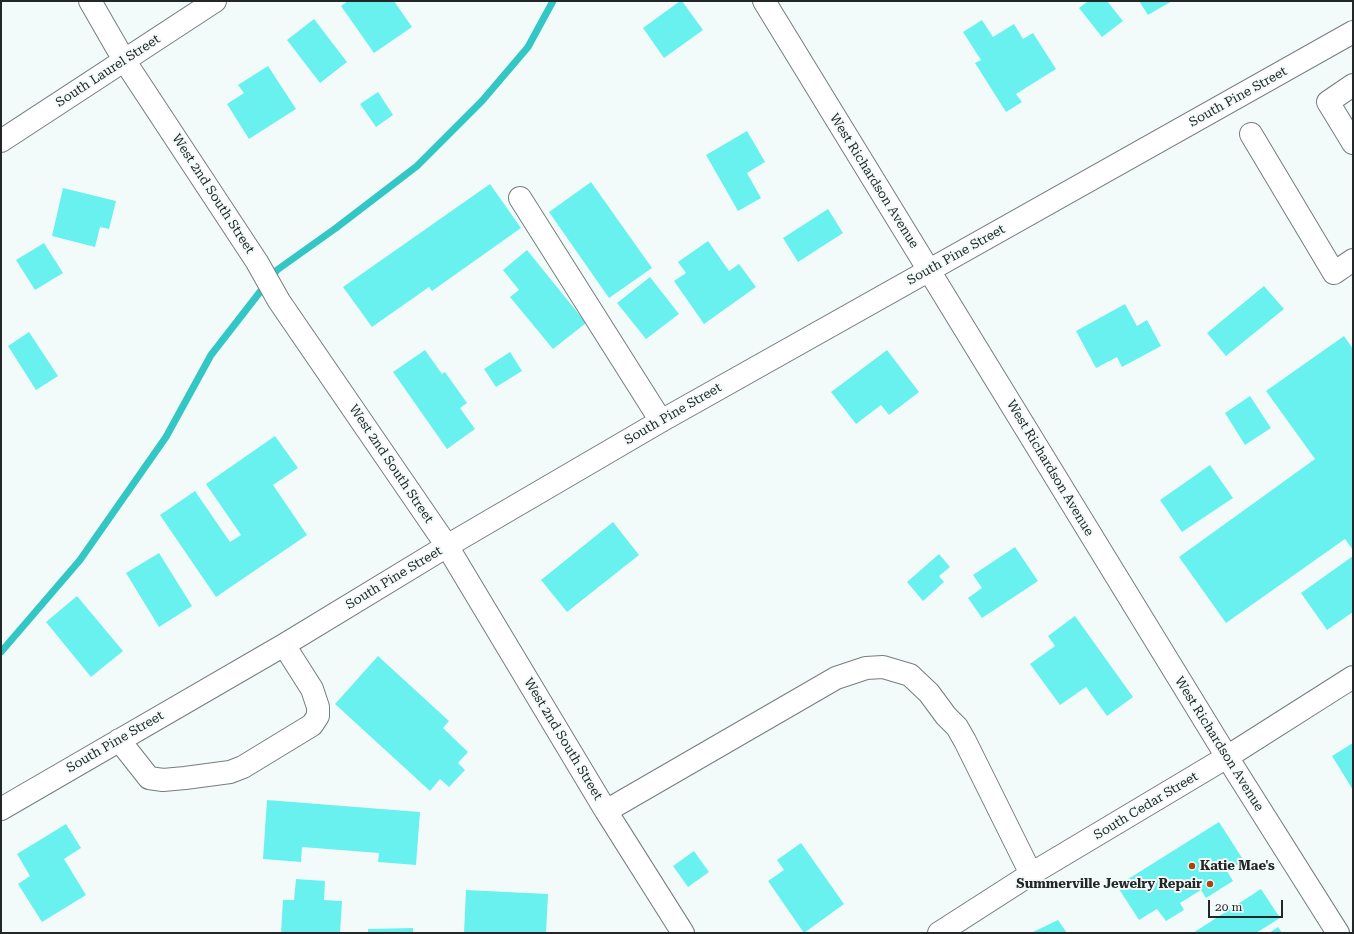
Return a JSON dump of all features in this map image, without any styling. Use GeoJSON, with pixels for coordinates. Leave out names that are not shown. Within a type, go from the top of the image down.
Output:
{"type":"FeatureCollection","features":[{"type":"Feature","properties":{"kind":"street","name":"West 2nd South Street"},"geometry":{"type":"LineString","coordinates":[[90,1],[124,60],[257,262],[279,301],[447,546],[606,811],[684,933]]}},
{"type":"Feature","properties":{"kind":"street","name":"South Laurel Street"},"geometry":{"type":"LineString","coordinates":[[1,141],[215,1]]}},
{"type":"Feature","properties":{"kind":"street","name":"West Richardson Avenue"},"geometry":{"type":"LineString","coordinates":[[764,1],[1227,757],[1338,933]]}},
{"type":"Feature","properties":{"kind":"street","name":"South Pine Street"},"geometry":{"type":"LineString","coordinates":[[1,809],[284,645],[447,546],[661,421],[1353,32]]}},
{"type":"Feature","properties":{"kind":"street"},"geometry":{"type":"LineString","coordinates":[[1353,85],[1328,102],[1353,143]]}},
{"type":"Feature","properties":{"kind":"street"},"geometry":{"type":"LineString","coordinates":[[1251,134],[1334,273],[1353,260]]}},
{"type":"Feature","properties":{"kind":"street"},"geometry":{"type":"LineString","coordinates":[[520,198],[661,421]]}},
{"type":"Feature","properties":{"kind":"street"},"geometry":{"type":"LineString","coordinates":[[119,740],[149,778],[163,780],[185,778],[230,772],[242,767],[312,724],[318,716],[318,707],[312,689],[284,645]]}},
{"type":"Feature","properties":{"kind":"street"},"geometry":{"type":"LineString","coordinates":[[606,811],[836,678],[866,668],[883,667],[910,675],[929,693],[956,727],[965,741],[1031,874]]}},
{"type":"Feature","properties":{"kind":"street","name":"South Cedar Street"},"geometry":{"type":"LineString","coordinates":[[939,933],[1031,874],[1227,757],[1353,677]]}},
{"type":"Feature","properties":{"kind":"building"},"geometry":{"type":"Polygon","coordinates":[[[348,1],[394,1],[412,27],[374,53],[341,6],[348,1]]]}},
{"type":"Feature","properties":{"kind":"building"},"geometry":{"type":"Polygon","coordinates":[[[682,1],[703,30],[664,58],[643,28],[682,1]]]}},
{"type":"Feature","properties":{"kind":"building"},"geometry":{"type":"Polygon","coordinates":[[[1088,1],[1107,1],[1123,21],[1102,37],[1079,8],[1088,1]]]}},
{"type":"Feature","properties":{"kind":"building"},"geometry":{"type":"Polygon","coordinates":[[[1139,1],[1172,1],[1148,15],[1139,1]]]}},
{"type":"Feature","properties":{"kind":"building"},"geometry":{"type":"Polygon","coordinates":[[[314,19],[347,62],[320,83],[287,40],[314,19]]]}},
{"type":"Feature","properties":{"kind":"building"},"geometry":{"type":"Polygon","coordinates":[[[982,20],[993,37],[1014,24],[1023,39],[1033,33],[1056,69],[1016,94],[1022,102],[1006,112],[975,63],[981,60],[963,32],[982,20]]]}},
{"type":"Feature","properties":{"kind":"building"},"geometry":{"type":"Polygon","coordinates":[[[268,66],[296,109],[249,139],[227,104],[244,93],[238,85],[268,66]]]}},
{"type":"Feature","properties":{"kind":"building"},"geometry":{"type":"Polygon","coordinates":[[[378,92],[393,115],[376,127],[360,104],[378,92]]]}},
{"type":"Feature","properties":{"kind":"building"},"geometry":{"type":"Polygon","coordinates":[[[747,131],[765,162],[747,173],[761,198],[738,211],[706,155],[747,131]]]}},
{"type":"Feature","properties":{"kind":"building"},"geometry":{"type":"Polygon","coordinates":[[[591,182],[652,268],[609,298],[549,212],[591,182]]]}},
{"type":"Feature","properties":{"kind":"building"},"geometry":{"type":"Polygon","coordinates":[[[490,184],[521,228],[432,291],[429,287],[372,327],[343,287],[490,184]]]}},
{"type":"Feature","properties":{"kind":"building"},"geometry":{"type":"Polygon","coordinates":[[[63,188],[116,201],[109,229],[100,227],[95,247],[52,236],[63,188]]]}},
{"type":"Feature","properties":{"kind":"building"},"geometry":{"type":"Polygon","coordinates":[[[828,209],[843,233],[798,262],[783,238],[828,209]]]}},
{"type":"Feature","properties":{"kind":"building"},"geometry":{"type":"Polygon","coordinates":[[[708,241],[729,271],[739,264],[756,287],[704,324],[674,281],[686,273],[678,262],[708,241]]]}},
{"type":"Feature","properties":{"kind":"building"},"geometry":{"type":"Polygon","coordinates":[[[44,243],[63,273],[35,290],[16,260],[44,243]]]}},
{"type":"Feature","properties":{"kind":"building"},"geometry":{"type":"Polygon","coordinates":[[[527,250],[586,323],[553,349],[510,297],[519,290],[503,270],[527,250]]]}},
{"type":"Feature","properties":{"kind":"building"},"geometry":{"type":"Polygon","coordinates":[[[650,277],[679,314],[646,339],[617,303],[650,277]]]}},
{"type":"Feature","properties":{"kind":"building"},"geometry":{"type":"Polygon","coordinates":[[[1264,286],[1284,309],[1226,356],[1207,333],[1264,286]]]}},
{"type":"Feature","properties":{"kind":"building"},"geometry":{"type":"Polygon","coordinates":[[[1125,304],[1137,326],[1147,320],[1161,346],[1122,367],[1117,357],[1096,368],[1076,331],[1125,304]]]}},
{"type":"Feature","properties":{"kind":"building"},"geometry":{"type":"Polygon","coordinates":[[[29,332],[58,376],[36,390],[8,346],[29,332]]]}},
{"type":"Feature","properties":{"kind":"building"},"geometry":{"type":"Polygon","coordinates":[[[1344,336],[1353,349],[1353,550],[1345,539],[1226,623],[1179,557],[1315,459],[1266,391],[1344,336]]]}},
{"type":"Feature","properties":{"kind":"building"},"geometry":{"type":"Polygon","coordinates":[[[425,350],[442,374],[445,372],[467,403],[460,408],[475,429],[447,449],[393,372],[425,350]]]}},
{"type":"Feature","properties":{"kind":"building"},"geometry":{"type":"Polygon","coordinates":[[[887,350],[919,392],[889,415],[881,405],[856,424],[831,392],[887,350]]]}},
{"type":"Feature","properties":{"kind":"building"},"geometry":{"type":"Polygon","coordinates":[[[510,352],[522,371],[496,387],[484,369],[510,352]]]}},
{"type":"Feature","properties":{"kind":"building"},"geometry":{"type":"Polygon","coordinates":[[[1250,396],[1271,428],[1245,445],[1225,413],[1250,396]]]}},
{"type":"Feature","properties":{"kind":"building"},"geometry":{"type":"Polygon","coordinates":[[[275,436],[298,468],[273,485],[307,535],[216,597],[160,515],[195,491],[230,542],[241,535],[206,484],[275,436]]]}},
{"type":"Feature","properties":{"kind":"building"},"geometry":{"type":"Polygon","coordinates":[[[1210,465],[1233,498],[1182,532],[1160,500],[1210,465]]]}},
{"type":"Feature","properties":{"kind":"building"},"geometry":{"type":"Polygon","coordinates":[[[613,522],[639,555],[567,612],[541,580],[613,522]]]}},
{"type":"Feature","properties":{"kind":"building"},"geometry":{"type":"Polygon","coordinates":[[[1015,547],[1038,581],[982,618],[968,598],[982,588],[973,575],[1015,547]]]}},
{"type":"Feature","properties":{"kind":"building"},"geometry":{"type":"Polygon","coordinates":[[[159,553],[192,606],[159,627],[126,573],[159,553]]]}},
{"type":"Feature","properties":{"kind":"building"},"geometry":{"type":"Polygon","coordinates":[[[939,554],[950,567],[939,576],[944,582],[923,601],[907,582],[939,554]]]}},
{"type":"Feature","properties":{"kind":"building"},"geometry":{"type":"Polygon","coordinates":[[[1353,556],[1353,612],[1327,630],[1301,593],[1353,556]]]}},
{"type":"Feature","properties":{"kind":"building"},"geometry":{"type":"Polygon","coordinates":[[[77,596],[123,651],[91,677],[46,622],[77,596]]]}},
{"type":"Feature","properties":{"kind":"building"},"geometry":{"type":"Polygon","coordinates":[[[1075,616],[1133,697],[1107,716],[1086,687],[1060,705],[1030,664],[1055,646],[1048,636],[1075,616]]]}},
{"type":"Feature","properties":{"kind":"building"},"geometry":{"type":"Polygon","coordinates":[[[378,656],[449,721],[443,728],[468,752],[458,763],[465,770],[449,787],[440,779],[430,791],[335,704],[378,656]]]}},
{"type":"Feature","properties":{"kind":"building"},"geometry":{"type":"Polygon","coordinates":[[[1353,743],[1353,790],[1332,756],[1353,743]]]}},
{"type":"Feature","properties":{"kind":"building"},"geometry":{"type":"Polygon","coordinates":[[[267,800],[420,812],[416,865],[378,862],[379,853],[302,847],[301,862],[263,859],[267,800]]]}},
{"type":"Feature","properties":{"kind":"building","name":"Katie Mae's"},"geometry":{"type":"Polygon","coordinates":[[[1219,822],[1244,861],[1227,871],[1233,881],[1206,898],[1201,890],[1180,903],[1184,910],[1166,921],[1157,909],[1139,920],[1117,886],[1219,822]]]}},
{"type":"Feature","properties":{"kind":"building"},"geometry":{"type":"Polygon","coordinates":[[[66,824],[81,848],[64,859],[86,895],[42,922],[18,884],[30,876],[17,854],[66,824]]]}},
{"type":"Feature","properties":{"kind":"building"},"geometry":{"type":"Polygon","coordinates":[[[801,843],[844,904],[804,933],[768,881],[784,870],[777,860],[801,843]]]}},
{"type":"Feature","properties":{"kind":"building"},"geometry":{"type":"Polygon","coordinates":[[[694,851],[709,872],[688,887],[673,866],[694,851]]]}},
{"type":"Feature","properties":{"kind":"building"},"geometry":{"type":"Polygon","coordinates":[[[296,879],[325,881],[324,900],[342,901],[340,933],[281,933],[283,900],[294,900],[296,879]]]}},
{"type":"Feature","properties":{"kind":"building"},"geometry":{"type":"Polygon","coordinates":[[[1261,889],[1280,918],[1256,933],[1193,933],[1261,889]]]}},
{"type":"Feature","properties":{"kind":"building"},"geometry":{"type":"Polygon","coordinates":[[[466,890],[548,894],[546,933],[464,933],[466,890]]]}},
{"type":"Feature","properties":{"kind":"building"},"geometry":{"type":"Polygon","coordinates":[[[1058,920],[1067,933],[1031,933],[1058,920]]]}},
{"type":"Feature","properties":{"kind":"building"},"geometry":{"type":"Polygon","coordinates":[[[1278,927],[1282,933],[1269,933],[1278,927]]]}},
{"type":"Feature","properties":{"kind":"building"},"geometry":{"type":"Polygon","coordinates":[[[413,928],[413,933],[368,933],[368,929],[413,928]]]}},
{"type":"Feature","properties":{"kind":"waterway"},"geometry":{"type":"LineString","coordinates":[[1,652],[80,560],[166,437],[211,355],[277,270],[336,228],[417,166],[482,101],[528,47],[553,1]]}},
{"type":"Feature","properties":{"kind":"place","name":"Katie Mae's"},"geometry":{"type":"Point","coordinates":[1192,866]}},
{"type":"Feature","properties":{"kind":"place","name":"Summerville Jewelry Repair"},"geometry":{"type":"Point","coordinates":[1210,884]}}]}
